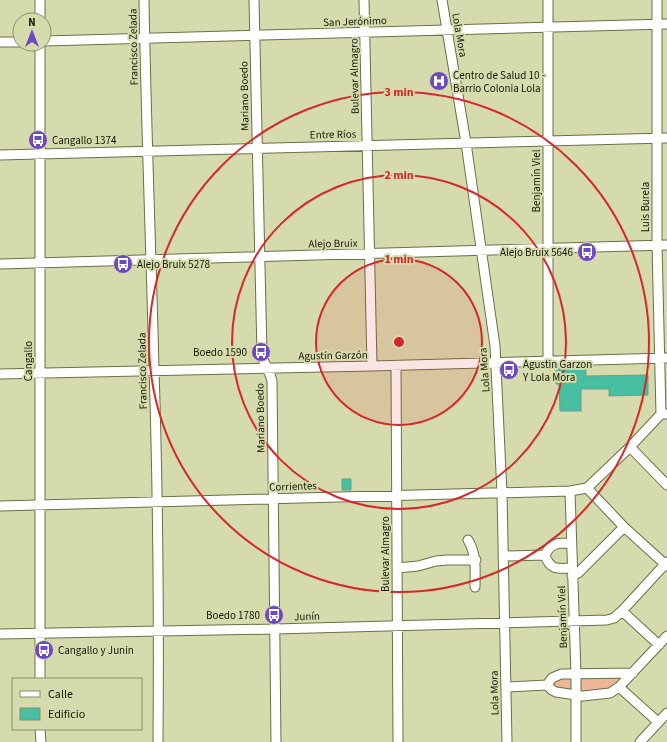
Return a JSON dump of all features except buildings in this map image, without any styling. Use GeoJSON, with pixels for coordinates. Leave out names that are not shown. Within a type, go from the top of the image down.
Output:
{"type":"FeatureCollection","features":[{"type":"Feature","properties":{"kind":"street"},"geometry":{"type":"LineString","coordinates":[[40,0],[40,12]]}},
{"type":"Feature","properties":{"kind":"street","name":"Francisco Zelada"},"geometry":{"type":"LineString","coordinates":[[144,0],[159,631],[158,742]]}},
{"type":"Feature","properties":{"kind":"street","name":"Mariano Boedo"},"geometry":{"type":"LineString","coordinates":[[254,0],[262,354],[266,368],[270,372],[272,381],[276,629],[276,742]]}},
{"type":"Feature","properties":{"kind":"street","name":"Bulevar Almagro"},"geometry":{"type":"LineString","coordinates":[[364,0],[372,366]]}},
{"type":"Feature","properties":{"kind":"street","name":"Lola Mora"},"geometry":{"type":"LineString","coordinates":[[442,0],[466,143],[496,363],[502,493],[507,742]]}},
{"type":"Feature","properties":{"kind":"street","name":"Benjamín Viel"},"geometry":{"type":"LineString","coordinates":[[548,0],[548,362]]}},
{"type":"Feature","properties":{"kind":"street","name":"Luis Burela"},"geometry":{"type":"LineString","coordinates":[[657,0],[662,24],[657,138],[657,245],[663,358],[664,414]]}},
{"type":"Feature","properties":{"kind":"street","name":"San Jerónimo"},"geometry":{"type":"LineString","coordinates":[[52,41],[662,24]]}},
{"type":"Feature","properties":{"kind":"street"},"geometry":{"type":"LineString","coordinates":[[0,42],[12,42]]}},
{"type":"Feature","properties":{"kind":"street","name":"Cangallo"},"geometry":{"type":"LineString","coordinates":[[40,52],[40,678]]}},
{"type":"Feature","properties":{"kind":"street","name":"Entre Ríos"},"geometry":{"type":"LineString","coordinates":[[0,155],[667,138]]}},
{"type":"Feature","properties":{"kind":"street","name":"Alejo Bruix"},"geometry":{"type":"LineString","coordinates":[[0,264],[667,245]]}},
{"type":"Feature","properties":{"kind":"street","name":"Agustín Garzón"},"geometry":{"type":"LineString","coordinates":[[0,374],[396,366],[663,358]]}},
{"type":"Feature","properties":{"kind":"street","name":"Bulevar Almagro"},"geometry":{"type":"LineString","coordinates":[[396,366],[398,742]]}},
{"type":"Feature","properties":{"kind":"street"},"geometry":{"type":"LineString","coordinates":[[659,645],[622,611],[666,564],[624,526],[587,488],[664,414]]}},
{"type":"Feature","properties":{"kind":"street"},"geometry":{"type":"LineString","coordinates":[[630,448],[667,485]]}},
{"type":"Feature","properties":{"kind":"street","name":"Corrientes"},"geometry":{"type":"LineString","coordinates":[[0,506],[570,491],[587,488]]}},
{"type":"Feature","properties":{"kind":"street","name":"Benjamín Viel"},"geometry":{"type":"LineString","coordinates":[[570,491],[573,620],[576,674],[576,742]]}},
{"type":"Feature","properties":{"kind":"street"},"geometry":{"type":"LineString","coordinates":[[571,542],[552,545],[548,548],[545,555],[548,562],[552,566],[558,569],[578,573],[624,526]]}},
{"type":"Feature","properties":{"kind":"street"},"geometry":{"type":"LineString","coordinates":[[468,540],[476,560],[475,587]]}},
{"type":"Feature","properties":{"kind":"street"},"geometry":{"type":"LineString","coordinates":[[503,556],[545,555]]}},
{"type":"Feature","properties":{"kind":"street"},"geometry":{"type":"LineString","coordinates":[[397,568],[418,566],[436,561],[476,560]]}},
{"type":"Feature","properties":{"kind":"street","name":"Junín"},"geometry":{"type":"LineString","coordinates":[[0,634],[276,629],[607,620],[614,618],[622,611]]}},
{"type":"Feature","properties":{"kind":"street"},"geometry":{"type":"LineString","coordinates":[[506,687],[547,685],[556,692],[583,696],[610,693],[619,687],[633,673],[667,636]]}},
{"type":"Feature","properties":{"kind":"street"},"geometry":{"type":"LineString","coordinates":[[547,685],[552,678],[561,674],[633,673]]}},
{"type":"Feature","properties":{"kind":"street"},"geometry":{"type":"LineString","coordinates":[[619,687],[658,722]]}},
{"type":"Feature","properties":{"kind":"street"},"geometry":{"type":"LineString","coordinates":[[640,742],[667,713]]}},
{"type":"Feature","properties":{"kind":"street"},"geometry":{"type":"LineString","coordinates":[[40,730],[41,742]]}},
{"type":"Feature","properties":{"kind":"shaded area"},"geometry":{"type":"Polygon","coordinates":[[[571,677],[570,693],[553,687],[552,684],[558,679],[571,677]]]}},
{"type":"Feature","properties":{"kind":"shaded area"},"geometry":{"type":"Polygon","coordinates":[[[579,678],[625,678],[605,691],[580,693],[579,678]]]}},
{"type":"Feature","properties":{"kind":"place","name":"Centro de Salud 10 - Barrio Colonia Lola"},"geometry":{"type":"Point","coordinates":[439,81]}},
{"type":"Feature","properties":{"kind":"place","name":"Cangallo 1374"},"geometry":{"type":"Point","coordinates":[38,140]}},
{"type":"Feature","properties":{"kind":"place","name":"Alejo Bruix 5646"},"geometry":{"type":"Point","coordinates":[587,252]}},
{"type":"Feature","properties":{"kind":"place","name":"Alejo Bruix 5278"},"geometry":{"type":"Point","coordinates":[123,264]}},
{"type":"Feature","properties":{"kind":"place","name":"Boedo 1590"},"geometry":{"type":"Point","coordinates":[261,352]}},
{"type":"Feature","properties":{"kind":"place","name":"Agustin Garzon Y Lola Mora"},"geometry":{"type":"Point","coordinates":[509,370]}},
{"type":"Feature","properties":{"kind":"place","name":"Boedo 1780"},"geometry":{"type":"Point","coordinates":[274,615]}},
{"type":"Feature","properties":{"kind":"place","name":"Cangallo y Junin"},"geometry":{"type":"Point","coordinates":[44,650]}}]}
